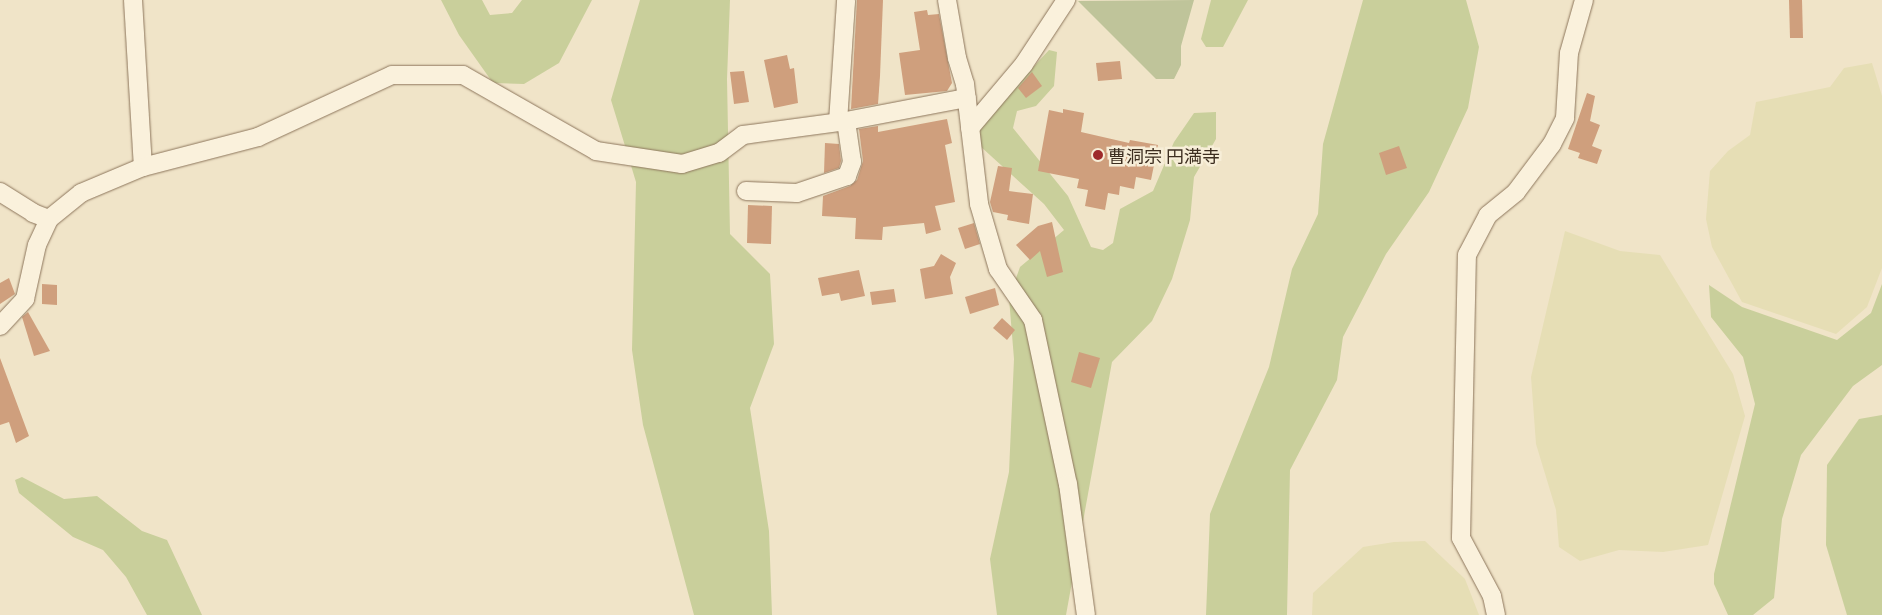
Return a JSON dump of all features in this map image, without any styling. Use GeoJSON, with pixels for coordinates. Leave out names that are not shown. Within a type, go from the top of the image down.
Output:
{"type":"FeatureCollection","features":[{"type":"Feature","properties":{"kind":"street"},"geometry":{"type":"LineString","coordinates":[[133,0],[143,167]]}},
{"type":"Feature","properties":{"kind":"street"},"geometry":{"type":"LineString","coordinates":[[746,191],[797,193],[847,176],[852,162],[842,122],[846,0]]}},
{"type":"Feature","properties":{"kind":"street"},"geometry":{"type":"LineString","coordinates":[[947,0],[967,98],[979,204],[998,269],[1033,320],[1068,484],[1086,615]]}},
{"type":"Feature","properties":{"kind":"street"},"geometry":{"type":"LineString","coordinates":[[970,128],[1024,64],[1066,0]]}},
{"type":"Feature","properties":{"kind":"street"},"geometry":{"type":"LineString","coordinates":[[1496,615],[1492,596],[1461,538],[1467,255],[1488,215],[1516,192],[1552,144],[1564,118],[1569,53],[1584,0]]}},
{"type":"Feature","properties":{"kind":"street"},"geometry":{"type":"LineString","coordinates":[[0,326],[25,299],[37,245],[49,219],[81,193],[143,167],[258,137],[392,75],[463,75],[596,151],[682,164],[701,160],[719,153],[743,135],[842,122],[967,98]]}},
{"type":"Feature","properties":{"kind":"street"},"geometry":{"type":"LineString","coordinates":[[0,192],[33,213],[49,219]]}},
{"type":"Feature","properties":{"kind":"shaded area"},"geometry":{"type":"Polygon","coordinates":[[[1872,63],[1882,96],[1882,268],[1867,307],[1836,334],[1742,302],[1712,247],[1706,219],[1710,171],[1728,151],[1750,135],[1756,102],[1830,87],[1844,68],[1872,63]]]}},
{"type":"Feature","properties":{"kind":"shaded area"},"geometry":{"type":"Polygon","coordinates":[[[1565,231],[1620,251],[1660,255],[1733,374],[1745,416],[1708,545],[1663,552],[1619,550],[1580,561],[1559,547],[1556,510],[1536,444],[1531,377],[1565,231]]]}},
{"type":"Feature","properties":{"kind":"shaded area"},"geometry":{"type":"Polygon","coordinates":[[[1425,541],[1465,579],[1479,615],[1312,615],[1313,593],[1363,547],[1394,542],[1425,541]]]}},
{"type":"Feature","properties":{"kind":"green space"},"geometry":{"type":"Polygon","coordinates":[[[441,0],[482,0],[490,15],[512,13],[522,0],[592,0],[559,63],[524,84],[493,83],[459,35],[441,0]]]}},
{"type":"Feature","properties":{"kind":"green space"},"geometry":{"type":"Polygon","coordinates":[[[640,0],[730,0],[727,79],[730,234],[770,274],[774,344],[750,408],[769,531],[772,615],[694,615],[643,425],[632,350],[636,182],[611,100],[640,0]]]}},
{"type":"Feature","properties":{"kind":"green space"},"geometry":{"type":"Polygon","coordinates":[[[1194,0],[1181,46],[1181,65],[1174,79],[1156,79],[1078,1],[1194,0]]]}},
{"type":"Feature","properties":{"kind":"green space"},"geometry":{"type":"Polygon","coordinates":[[[1211,0],[1248,0],[1223,47],[1206,47],[1201,39],[1211,0]]]}},
{"type":"Feature","properties":{"kind":"green space"},"geometry":{"type":"Polygon","coordinates":[[[1363,0],[1466,0],[1479,47],[1468,108],[1429,192],[1386,254],[1343,337],[1337,380],[1290,470],[1287,615],[1206,615],[1210,514],[1269,367],[1292,269],[1318,214],[1323,144],[1363,0]]]}},
{"type":"Feature","properties":{"kind":"green space"},"geometry":{"type":"Polygon","coordinates":[[[1049,50],[1057,52],[1054,86],[1036,106],[1017,111],[1013,128],[1068,196],[1091,247],[1103,250],[1113,243],[1120,209],[1153,191],[1174,142],[1194,113],[1216,112],[1216,139],[1194,177],[1190,220],[1172,279],[1152,321],[1112,362],[1066,615],[997,615],[990,559],[1009,472],[1014,359],[1009,298],[1020,267],[1064,230],[1044,204],[980,146],[977,128],[1049,50]]]}},
{"type":"Feature","properties":{"kind":"green space"},"geometry":{"type":"Polygon","coordinates":[[[1882,284],[1882,365],[1853,386],[1801,455],[1782,519],[1774,598],[1753,615],[1728,615],[1714,584],[1714,574],[1755,404],[1743,357],[1711,317],[1709,285],[1742,307],[1837,340],[1871,313],[1882,284]]]}},
{"type":"Feature","properties":{"kind":"green space"},"geometry":{"type":"Polygon","coordinates":[[[1882,415],[1882,615],[1847,615],[1826,545],[1827,465],[1859,419],[1882,415]]]}},
{"type":"Feature","properties":{"kind":"green space"},"geometry":{"type":"Polygon","coordinates":[[[22,477],[64,499],[97,496],[142,531],[167,540],[202,615],[147,615],[126,577],[103,550],[73,537],[19,493],[15,480],[22,477]]]}},
{"type":"Feature","properties":{"kind":"building"},"geometry":{"type":"Polygon","coordinates":[[[857,0],[883,0],[880,76],[878,104],[851,109],[857,0]]]}},
{"type":"Feature","properties":{"kind":"building"},"geometry":{"type":"Polygon","coordinates":[[[1789,0],[1802,0],[1803,38],[1790,38],[1789,0]]]}},
{"type":"Feature","properties":{"kind":"building"},"geometry":{"type":"Polygon","coordinates":[[[927,10],[928,15],[939,14],[952,83],[947,91],[905,95],[899,53],[920,50],[914,12],[927,10]]]}},
{"type":"Feature","properties":{"kind":"building"},"geometry":{"type":"Polygon","coordinates":[[[787,55],[790,69],[794,68],[798,103],[774,108],[764,60],[787,55]]]}},
{"type":"Feature","properties":{"kind":"building"},"geometry":{"type":"Polygon","coordinates":[[[1120,61],[1122,79],[1098,81],[1096,63],[1120,61]]]}},
{"type":"Feature","properties":{"kind":"building"},"geometry":{"type":"Polygon","coordinates":[[[744,71],[749,102],[734,104],[730,72],[744,71]]]}},
{"type":"Feature","properties":{"kind":"building"},"geometry":{"type":"Polygon","coordinates":[[[1032,72],[1042,86],[1026,98],[1018,88],[1032,72]]]}},
{"type":"Feature","properties":{"kind":"building"},"geometry":{"type":"Polygon","coordinates":[[[1587,93],[1595,96],[1590,121],[1600,125],[1592,146],[1602,150],[1597,164],[1578,158],[1580,153],[1568,149],[1587,93]]]}},
{"type":"Feature","properties":{"kind":"building","name":"曹洞宗 円満寺"},"geometry":{"type":"Polygon","coordinates":[[[1063,109],[1084,113],[1081,132],[1129,143],[1130,140],[1158,145],[1151,180],[1136,177],[1134,189],[1120,186],[1119,195],[1108,193],[1105,210],[1085,206],[1088,190],[1077,188],[1079,179],[1038,171],[1049,110],[1063,113],[1063,109]]]}},
{"type":"Feature","properties":{"kind":"building"},"geometry":{"type":"Polygon","coordinates":[[[947,119],[952,143],[945,145],[955,202],[935,206],[941,230],[926,234],[924,223],[883,227],[882,240],[855,239],[856,218],[822,216],[823,196],[850,186],[857,180],[863,161],[859,129],[878,126],[878,132],[947,119]]]}},
{"type":"Feature","properties":{"kind":"building"},"geometry":{"type":"Polygon","coordinates":[[[825,143],[839,144],[841,161],[839,168],[824,173],[825,143]]]}},
{"type":"Feature","properties":{"kind":"building"},"geometry":{"type":"Polygon","coordinates":[[[1399,146],[1407,168],[1386,175],[1379,153],[1399,146]]]}},
{"type":"Feature","properties":{"kind":"building"},"geometry":{"type":"Polygon","coordinates":[[[998,166],[1012,168],[1009,191],[1033,194],[1029,224],[1007,220],[1008,215],[993,212],[990,202],[998,166]]]}},
{"type":"Feature","properties":{"kind":"building"},"geometry":{"type":"Polygon","coordinates":[[[748,205],[772,206],[771,244],[747,243],[748,205]]]}},
{"type":"Feature","properties":{"kind":"building"},"geometry":{"type":"Polygon","coordinates":[[[1052,222],[1063,272],[1047,277],[1040,251],[1030,260],[1016,245],[1038,226],[1052,222]]]}},
{"type":"Feature","properties":{"kind":"building"},"geometry":{"type":"Polygon","coordinates":[[[974,223],[980,244],[965,249],[958,228],[974,223]]]}},
{"type":"Feature","properties":{"kind":"building"},"geometry":{"type":"Polygon","coordinates":[[[941,254],[956,263],[950,277],[953,294],[925,299],[920,269],[934,266],[941,254]]]}},
{"type":"Feature","properties":{"kind":"building"},"geometry":{"type":"Polygon","coordinates":[[[859,270],[865,296],[841,301],[839,293],[822,296],[818,278],[859,270]]]}},
{"type":"Feature","properties":{"kind":"building"},"geometry":{"type":"Polygon","coordinates":[[[9,278],[15,294],[0,304],[0,283],[9,278]]]}},
{"type":"Feature","properties":{"kind":"building"},"geometry":{"type":"Polygon","coordinates":[[[42,284],[57,285],[57,305],[42,304],[42,284]]]}},
{"type":"Feature","properties":{"kind":"building"},"geometry":{"type":"Polygon","coordinates":[[[995,288],[999,305],[970,314],[965,297],[995,288]]]}},
{"type":"Feature","properties":{"kind":"building"},"geometry":{"type":"Polygon","coordinates":[[[894,289],[896,302],[872,305],[870,292],[894,289]]]}},
{"type":"Feature","properties":{"kind":"building"},"geometry":{"type":"Polygon","coordinates":[[[28,312],[50,351],[34,356],[22,317],[28,312]]]}},
{"type":"Feature","properties":{"kind":"building"},"geometry":{"type":"Polygon","coordinates":[[[1002,318],[1015,330],[1007,340],[993,328],[1002,318]]]}},
{"type":"Feature","properties":{"kind":"building"},"geometry":{"type":"Polygon","coordinates":[[[1079,352],[1100,358],[1091,388],[1071,382],[1079,352]]]}},
{"type":"Feature","properties":{"kind":"building"},"geometry":{"type":"Polygon","coordinates":[[[0,358],[29,436],[16,443],[9,422],[0,425],[0,358]]]}},
{"type":"Feature","properties":{"kind":"place","name":"曹洞宗 円満寺"},"geometry":{"type":"Point","coordinates":[1098,155]}}]}
